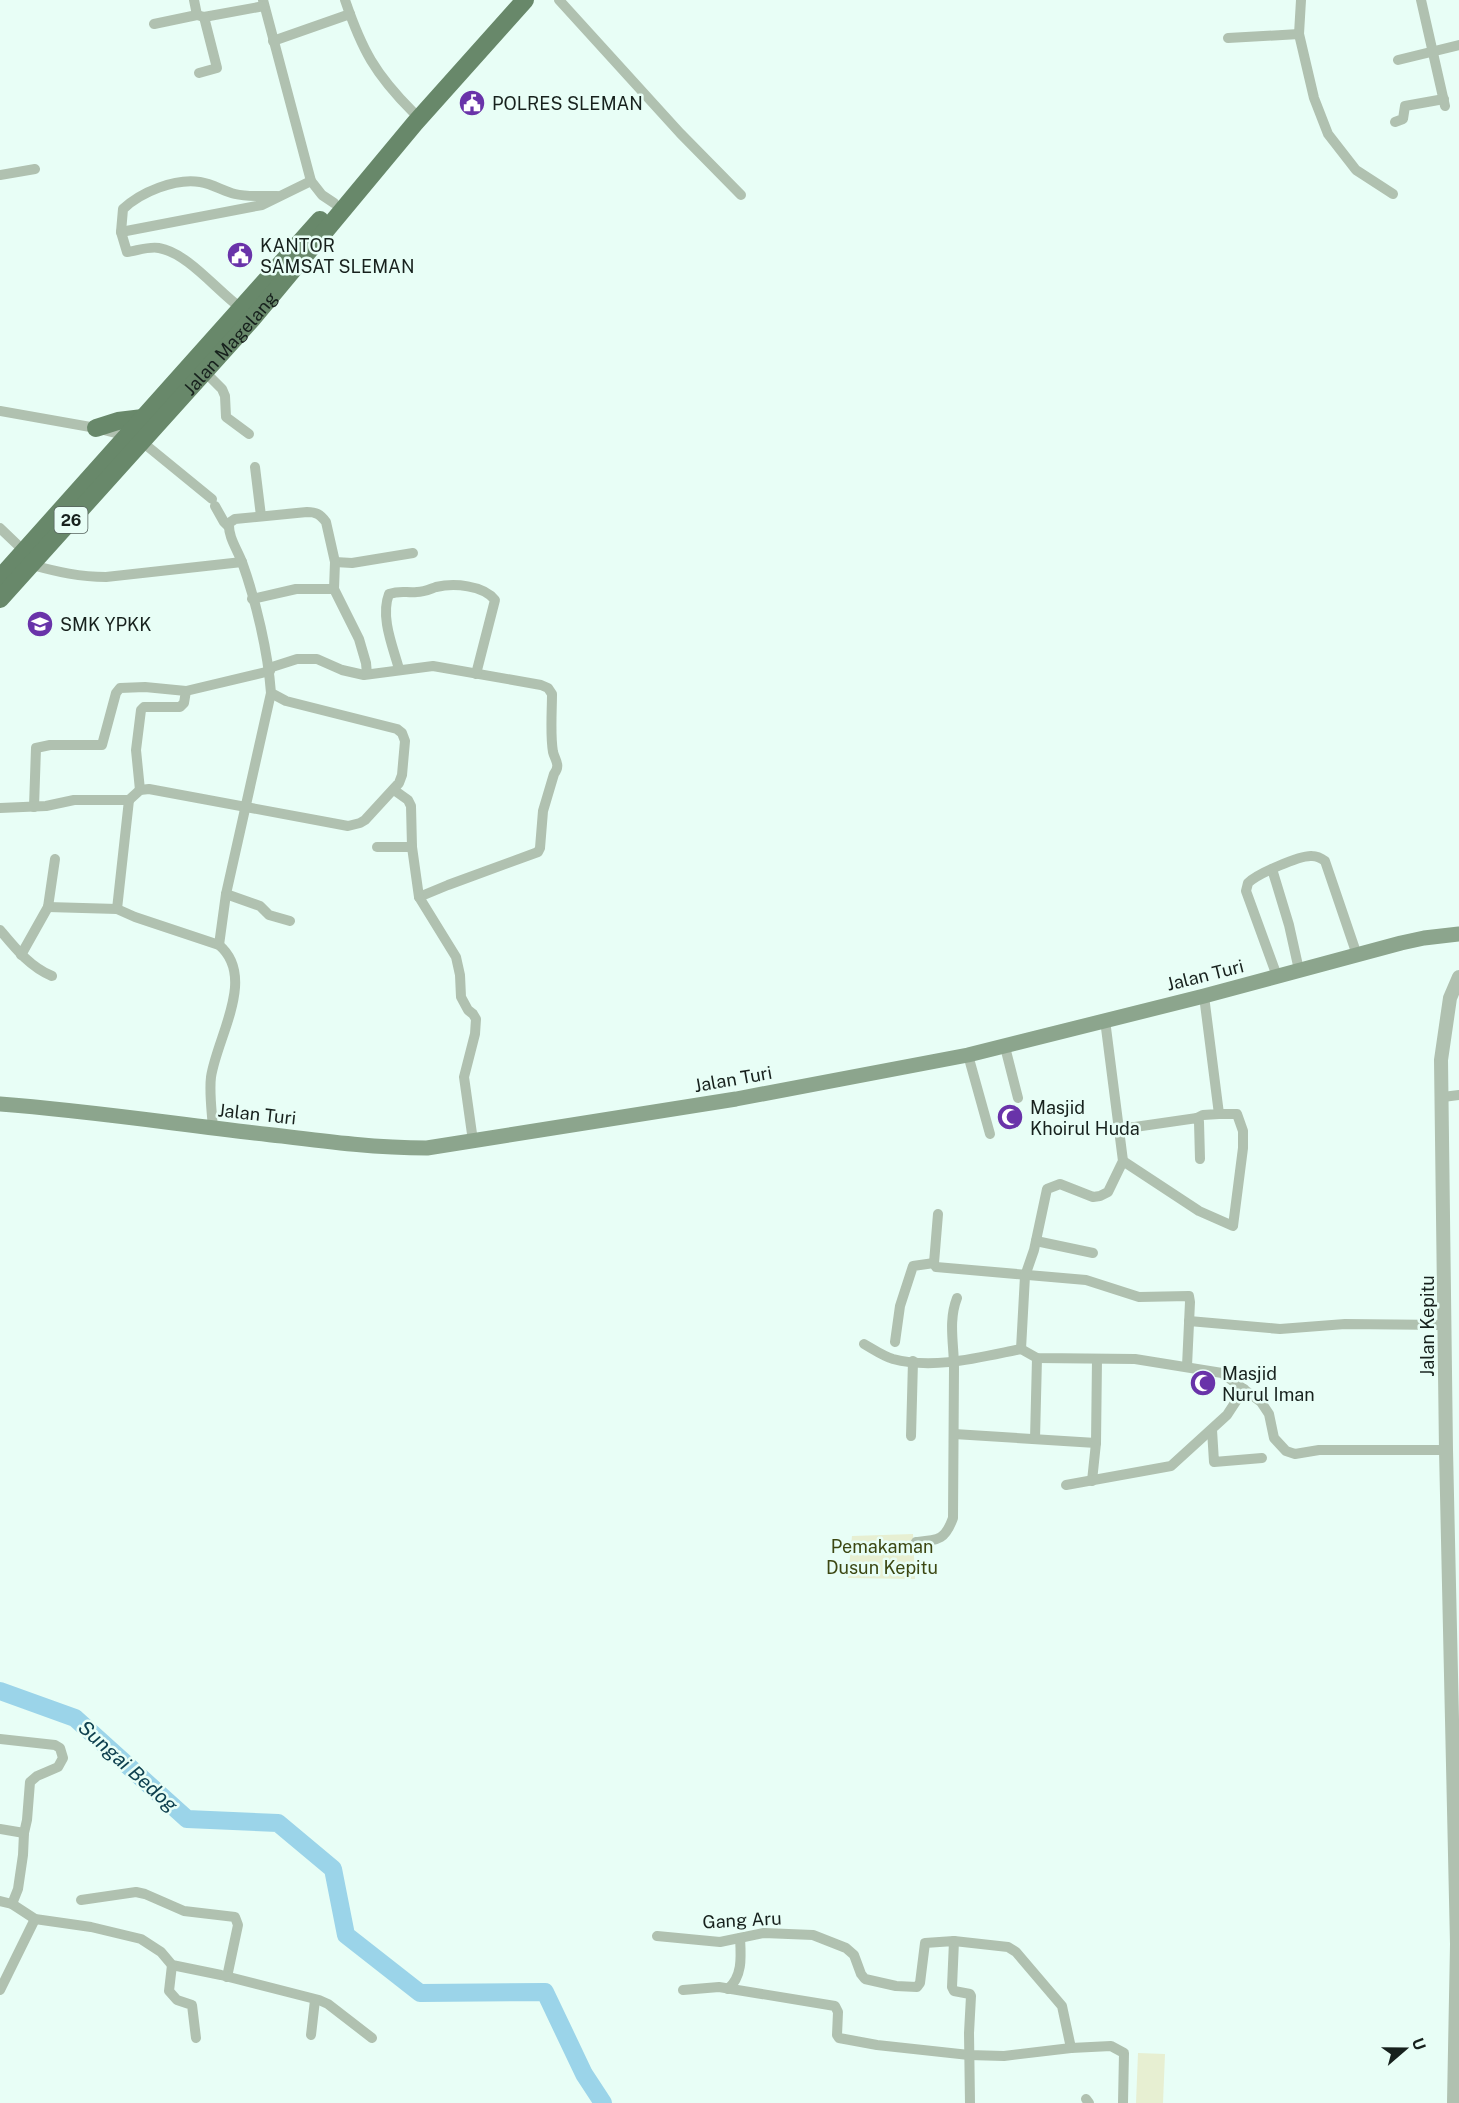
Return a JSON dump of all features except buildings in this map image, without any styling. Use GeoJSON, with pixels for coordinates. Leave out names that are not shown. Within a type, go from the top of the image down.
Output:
{"type":"FeatureCollection","features":[{"type":"Feature","properties":{"kind":"highway","name":"Jalan Magelang"},"geometry":{"type":"LineString","coordinates":[[134,438],[143,418],[513,0]]}},
{"type":"Feature","properties":{"kind":"highway","name":"Jalan Magelang"},"geometry":{"type":"LineString","coordinates":[[0,599],[28,558],[134,438],[204,371],[252,319],[412,126],[525,0]]}},
{"type":"Feature","properties":{"kind":"highway"},"geometry":{"type":"LineString","coordinates":[[96,428],[118,421],[143,418]]}},
{"type":"Feature","properties":{"kind":"highway","name":"Jalan Magelang"},"geometry":{"type":"LineString","coordinates":[[0,578],[28,558]]}},
{"type":"Feature","properties":{"kind":"main road"},"geometry":{"type":"LineString","coordinates":[[0,566],[28,558]]}},
{"type":"Feature","properties":{"kind":"main road","name":"Jalan Turi"},"geometry":{"type":"LineString","coordinates":[[0,1104],[60,1108],[213,1129],[383,1148],[428,1148],[736,1099],[968,1055],[1424,938],[1459,934]]}},
{"type":"Feature","properties":{"kind":"street"},"geometry":{"type":"LineString","coordinates":[[194,0],[217,68],[199,74]]}},
{"type":"Feature","properties":{"kind":"street"},"geometry":{"type":"LineString","coordinates":[[345,0],[358,37],[376,70],[413,112]]}},
{"type":"Feature","properties":{"kind":"street"},"geometry":{"type":"LineString","coordinates":[[559,0],[680,133],[741,195]]}},
{"type":"Feature","properties":{"kind":"street"},"geometry":{"type":"LineString","coordinates":[[1301,0],[1299,34],[1314,98],[1328,134],[1356,170],[1393,194]]}},
{"type":"Feature","properties":{"kind":"street"},"geometry":{"type":"LineString","coordinates":[[1395,122],[1403,119],[1405,106],[1444,103],[1421,0]]}},
{"type":"Feature","properties":{"kind":"street"},"geometry":{"type":"LineString","coordinates":[[154,24],[263,3],[311,181],[322,195],[334,203]]}},
{"type":"Feature","properties":{"kind":"street"},"geometry":{"type":"LineString","coordinates":[[273,41],[350,14]]}},
{"type":"Feature","properties":{"kind":"street"},"geometry":{"type":"LineString","coordinates":[[1228,38],[1299,34]]}},
{"type":"Feature","properties":{"kind":"street"},"geometry":{"type":"LineString","coordinates":[[1398,60],[1459,45]]}},
{"type":"Feature","properties":{"kind":"street"},"geometry":{"type":"LineString","coordinates":[[0,175],[35,169]]}},
{"type":"Feature","properties":{"kind":"street"},"geometry":{"type":"LineString","coordinates":[[121,232],[262,205],[311,181]]}},
{"type":"Feature","properties":{"kind":"street"},"geometry":{"type":"LineString","coordinates":[[241,308],[222,290],[173,252],[157,247],[127,252],[121,232],[123,209],[128,204],[162,187],[176,183],[200,182],[234,194],[277,196]]}},
{"type":"Feature","properties":{"kind":"street"},"geometry":{"type":"LineString","coordinates":[[204,371],[222,389],[225,396],[226,417],[249,434]]}},
{"type":"Feature","properties":{"kind":"street"},"geometry":{"type":"LineString","coordinates":[[0,411],[96,428],[134,438],[214,503],[221,518],[228,526],[242,562],[252,599],[269,669],[271,693],[226,894],[219,945]]}},
{"type":"Feature","properties":{"kind":"street"},"geometry":{"type":"LineString","coordinates":[[255,467],[261,516]]}},
{"type":"Feature","properties":{"kind":"street"},"geometry":{"type":"LineString","coordinates":[[228,526],[231,520],[235,519],[316,512],[326,522],[335,562],[334,589],[358,639],[367,674]]}},
{"type":"Feature","properties":{"kind":"street"},"geometry":{"type":"LineString","coordinates":[[0,528],[28,558],[64,574],[106,577],[242,562]]}},
{"type":"Feature","properties":{"kind":"street"},"geometry":{"type":"LineString","coordinates":[[335,562],[352,563],[413,553]]}},
{"type":"Feature","properties":{"kind":"street"},"geometry":{"type":"LineString","coordinates":[[399,669],[388,629],[385,604],[389,594],[398,591],[420,592],[437,587],[470,587],[482,589],[495,600],[476,674]]}},
{"type":"Feature","properties":{"kind":"street"},"geometry":{"type":"LineString","coordinates":[[252,599],[296,589],[334,589]]}},
{"type":"Feature","properties":{"kind":"street"},"geometry":{"type":"LineString","coordinates":[[34,807],[36,748],[50,745],[102,745],[116,693],[120,688],[145,687],[186,691],[269,669],[297,659],[317,659],[352,673],[367,674],[433,666],[548,688],[552,694],[553,753],[558,763],[558,770],[554,774],[543,811],[538,852],[419,897]]}},
{"type":"Feature","properties":{"kind":"street"},"geometry":{"type":"LineString","coordinates":[[140,790],[136,750],[141,710],[180,707],[184,703],[186,691]]}},
{"type":"Feature","properties":{"kind":"street"},"geometry":{"type":"LineString","coordinates":[[117,909],[129,800],[140,790],[158,789],[245,808],[354,825],[365,820],[394,790],[402,775],[405,741],[402,733],[397,729],[286,701],[271,693]]}},
{"type":"Feature","properties":{"kind":"street"},"geometry":{"type":"LineString","coordinates":[[394,790],[410,802],[412,847],[419,897],[456,957],[461,997],[468,1010],[475,1016],[476,1030],[464,1077],[472,1141]]}},
{"type":"Feature","properties":{"kind":"street"},"geometry":{"type":"LineString","coordinates":[[0,808],[34,807],[74,800],[129,800]]}},
{"type":"Feature","properties":{"kind":"street"},"geometry":{"type":"LineString","coordinates":[[377,847],[412,847]]}},
{"type":"Feature","properties":{"kind":"street"},"geometry":{"type":"LineString","coordinates":[[1277,976],[1246,891],[1248,883],[1272,869],[1308,855],[1325,861],[1357,955]]}},
{"type":"Feature","properties":{"kind":"street"},"geometry":{"type":"LineString","coordinates":[[21,955],[48,907],[55,859]]}},
{"type":"Feature","properties":{"kind":"street"},"geometry":{"type":"LineString","coordinates":[[1272,869],[1289,925],[1299,970]]}},
{"type":"Feature","properties":{"kind":"street"},"geometry":{"type":"LineString","coordinates":[[226,894],[260,906],[269,915],[290,921]]}},
{"type":"Feature","properties":{"kind":"street"},"geometry":{"type":"LineString","coordinates":[[48,907],[117,909],[219,945],[227,952],[236,972],[236,991],[216,1053],[211,1079],[213,1129]]}},
{"type":"Feature","properties":{"kind":"street"},"geometry":{"type":"LineString","coordinates":[[0,930],[21,955],[52,976]]}},
{"type":"Feature","properties":{"kind":"street","name":"Jalan Kepitu"},"geometry":{"type":"LineString","coordinates":[[1454,2103],[1457,1944],[1456,1678],[1446,1450],[1441,1060],[1450,998],[1459,977]]}},
{"type":"Feature","properties":{"kind":"street"},"geometry":{"type":"LineString","coordinates":[[1204,996],[1219,1114]]}},
{"type":"Feature","properties":{"kind":"street"},"geometry":{"type":"LineString","coordinates":[[1021,1348],[1025,1276],[1036,1241],[1047,1189],[1060,1184],[1093,1197],[1100,1196],[1108,1192],[1123,1161],[1121,1129],[1105,1020]]}},
{"type":"Feature","properties":{"kind":"street"},"geometry":{"type":"LineString","coordinates":[[1005,1047],[1018,1098]]}},
{"type":"Feature","properties":{"kind":"street"},"geometry":{"type":"LineString","coordinates":[[968,1055],[990,1134]]}},
{"type":"Feature","properties":{"kind":"street"},"geometry":{"type":"LineString","coordinates":[[1443,1096],[1459,1095]]}},
{"type":"Feature","properties":{"kind":"street"},"geometry":{"type":"LineString","coordinates":[[1121,1129],[1197,1118],[1203,1115],[1238,1114],[1243,1131],[1233,1226],[1199,1211],[1123,1161]]}},
{"type":"Feature","properties":{"kind":"street"},"geometry":{"type":"LineString","coordinates":[[1197,1118],[1200,1159]]}},
{"type":"Feature","properties":{"kind":"street"},"geometry":{"type":"LineString","coordinates":[[938,1214],[934,1263],[936,1267],[1093,1281],[1139,1297],[1189,1296],[1187,1366]]}},
{"type":"Feature","properties":{"kind":"street"},"geometry":{"type":"LineString","coordinates":[[1036,1241],[1093,1253]]}},
{"type":"Feature","properties":{"kind":"street"},"geometry":{"type":"LineString","coordinates":[[895,1342],[900,1306],[913,1266],[934,1263]]}},
{"type":"Feature","properties":{"kind":"street"},"geometry":{"type":"LineString","coordinates":[[916,1542],[937,1540],[947,1533],[953,1518],[954,1362],[951,1335],[953,1308],[957,1299]]}},
{"type":"Feature","properties":{"kind":"street"},"geometry":{"type":"LineString","coordinates":[[1189,1320],[1280,1329],[1345,1324],[1445,1325]]}},
{"type":"Feature","properties":{"kind":"street"},"geometry":{"type":"LineString","coordinates":[[864,1344],[891,1359],[914,1361],[954,1362],[1021,1348],[1037,1358],[1135,1359],[1187,1366],[1222,1373],[1261,1402],[1269,1414],[1274,1438],[1286,1451],[1295,1454],[1319,1450],[1446,1450]]}},
{"type":"Feature","properties":{"kind":"street"},"geometry":{"type":"LineString","coordinates":[[1035,1439],[1037,1358]]}},
{"type":"Feature","properties":{"kind":"street"},"geometry":{"type":"LineString","coordinates":[[1092,1481],[1096,1443],[1097,1359]]}},
{"type":"Feature","properties":{"kind":"street"},"geometry":{"type":"LineString","coordinates":[[911,1436],[914,1361]]}},
{"type":"Feature","properties":{"kind":"street"},"geometry":{"type":"LineString","coordinates":[[1066,1485],[1171,1466],[1227,1415],[1244,1389]]}},
{"type":"Feature","properties":{"kind":"street"},"geometry":{"type":"LineString","coordinates":[[1212,1430],[1214,1462],[1262,1458]]}},
{"type":"Feature","properties":{"kind":"street"},"geometry":{"type":"LineString","coordinates":[[954,1434],[1096,1443]]}},
{"type":"Feature","properties":{"kind":"street"},"geometry":{"type":"LineString","coordinates":[[0,1739],[56,1745],[63,1752],[62,1763],[58,1767],[37,1776],[30,1782],[24,1833],[24,1855],[18,1889],[12,1904]]}},
{"type":"Feature","properties":{"kind":"street"},"geometry":{"type":"LineString","coordinates":[[0,1829],[24,1833]]}},
{"type":"Feature","properties":{"kind":"street"},"geometry":{"type":"LineString","coordinates":[[81,1900],[136,1892],[184,1911],[235,1917],[238,1924],[227,1977]]}},
{"type":"Feature","properties":{"kind":"street"},"geometry":{"type":"LineString","coordinates":[[0,1901],[12,1904],[34,1919],[91,1927],[141,1940],[161,1952],[172,1965],[328,2004],[372,2038]]}},
{"type":"Feature","properties":{"kind":"street"},"geometry":{"type":"LineString","coordinates":[[0,1990],[34,1919]]}},
{"type":"Feature","properties":{"kind":"street","name":"Gang Aru"},"geometry":{"type":"LineString","coordinates":[[657,1936],[720,1942],[764,1933],[813,1935],[846,1948],[854,1955],[865,1979],[896,1986],[917,1987],[921,1983],[925,1943],[954,1941]]}},
{"type":"Feature","properties":{"kind":"street"},"geometry":{"type":"LineString","coordinates":[[728,1989],[734,1984],[739,1974],[740,1938]]}},
{"type":"Feature","properties":{"kind":"street"},"geometry":{"type":"LineString","coordinates":[[970,2103],[971,1996],[969,1993],[958,1992],[951,1987],[954,1941],[1008,1947],[1016,1952],[1062,2006],[1071,2048]]}},
{"type":"Feature","properties":{"kind":"street"},"geometry":{"type":"LineString","coordinates":[[172,1965],[169,1991],[177,2000],[192,2005],[196,2038]]}},
{"type":"Feature","properties":{"kind":"street"},"geometry":{"type":"LineString","coordinates":[[683,1990],[719,1987],[835,2006],[838,2012],[837,2035],[839,2038],[877,2045],[969,2055],[1004,2056],[1112,2046],[1123,2051],[1123,2103]]}},
{"type":"Feature","properties":{"kind":"street"},"geometry":{"type":"LineString","coordinates":[[311,2035],[315,2000]]}},
{"type":"Feature","properties":{"kind":"green space","name":"Pemakaman Dusun Kepitu"},"geometry":{"type":"Polygon","coordinates":[[[913,1534],[915,1579],[848,1578],[852,1536],[913,1534]]]}},
{"type":"Feature","properties":{"kind":"green space"},"geometry":{"type":"Polygon","coordinates":[[[1138,2053],[1165,2054],[1163,2103],[1136,2103],[1138,2053]]]}},
{"type":"Feature","properties":{"kind":"waterway","name":"Sungai Bedog"},"geometry":{"type":"LineString","coordinates":[[0,1691],[75,1718],[187,1819],[278,1823],[333,1869],[346,1935],[420,1993],[545,1992],[584,2074],[603,2103]]}},
{"type":"Feature","properties":{"kind":"place","name":"POLRES SLEMAN"},"geometry":{"type":"Point","coordinates":[472,103]}},
{"type":"Feature","properties":{"kind":"place","name":"KANTOR SAMSAT SLEMAN"},"geometry":{"type":"Point","coordinates":[240,255]}},
{"type":"Feature","properties":{"kind":"place","name":"SMK YPKK"},"geometry":{"type":"Point","coordinates":[40,624]}},
{"type":"Feature","properties":{"kind":"place","name":"Masjid Khoirul Huda"},"geometry":{"type":"Point","coordinates":[1010,1117]}},
{"type":"Feature","properties":{"kind":"place","name":"Masjid Nurul Iman"},"geometry":{"type":"Point","coordinates":[1203,1383]}}]}
